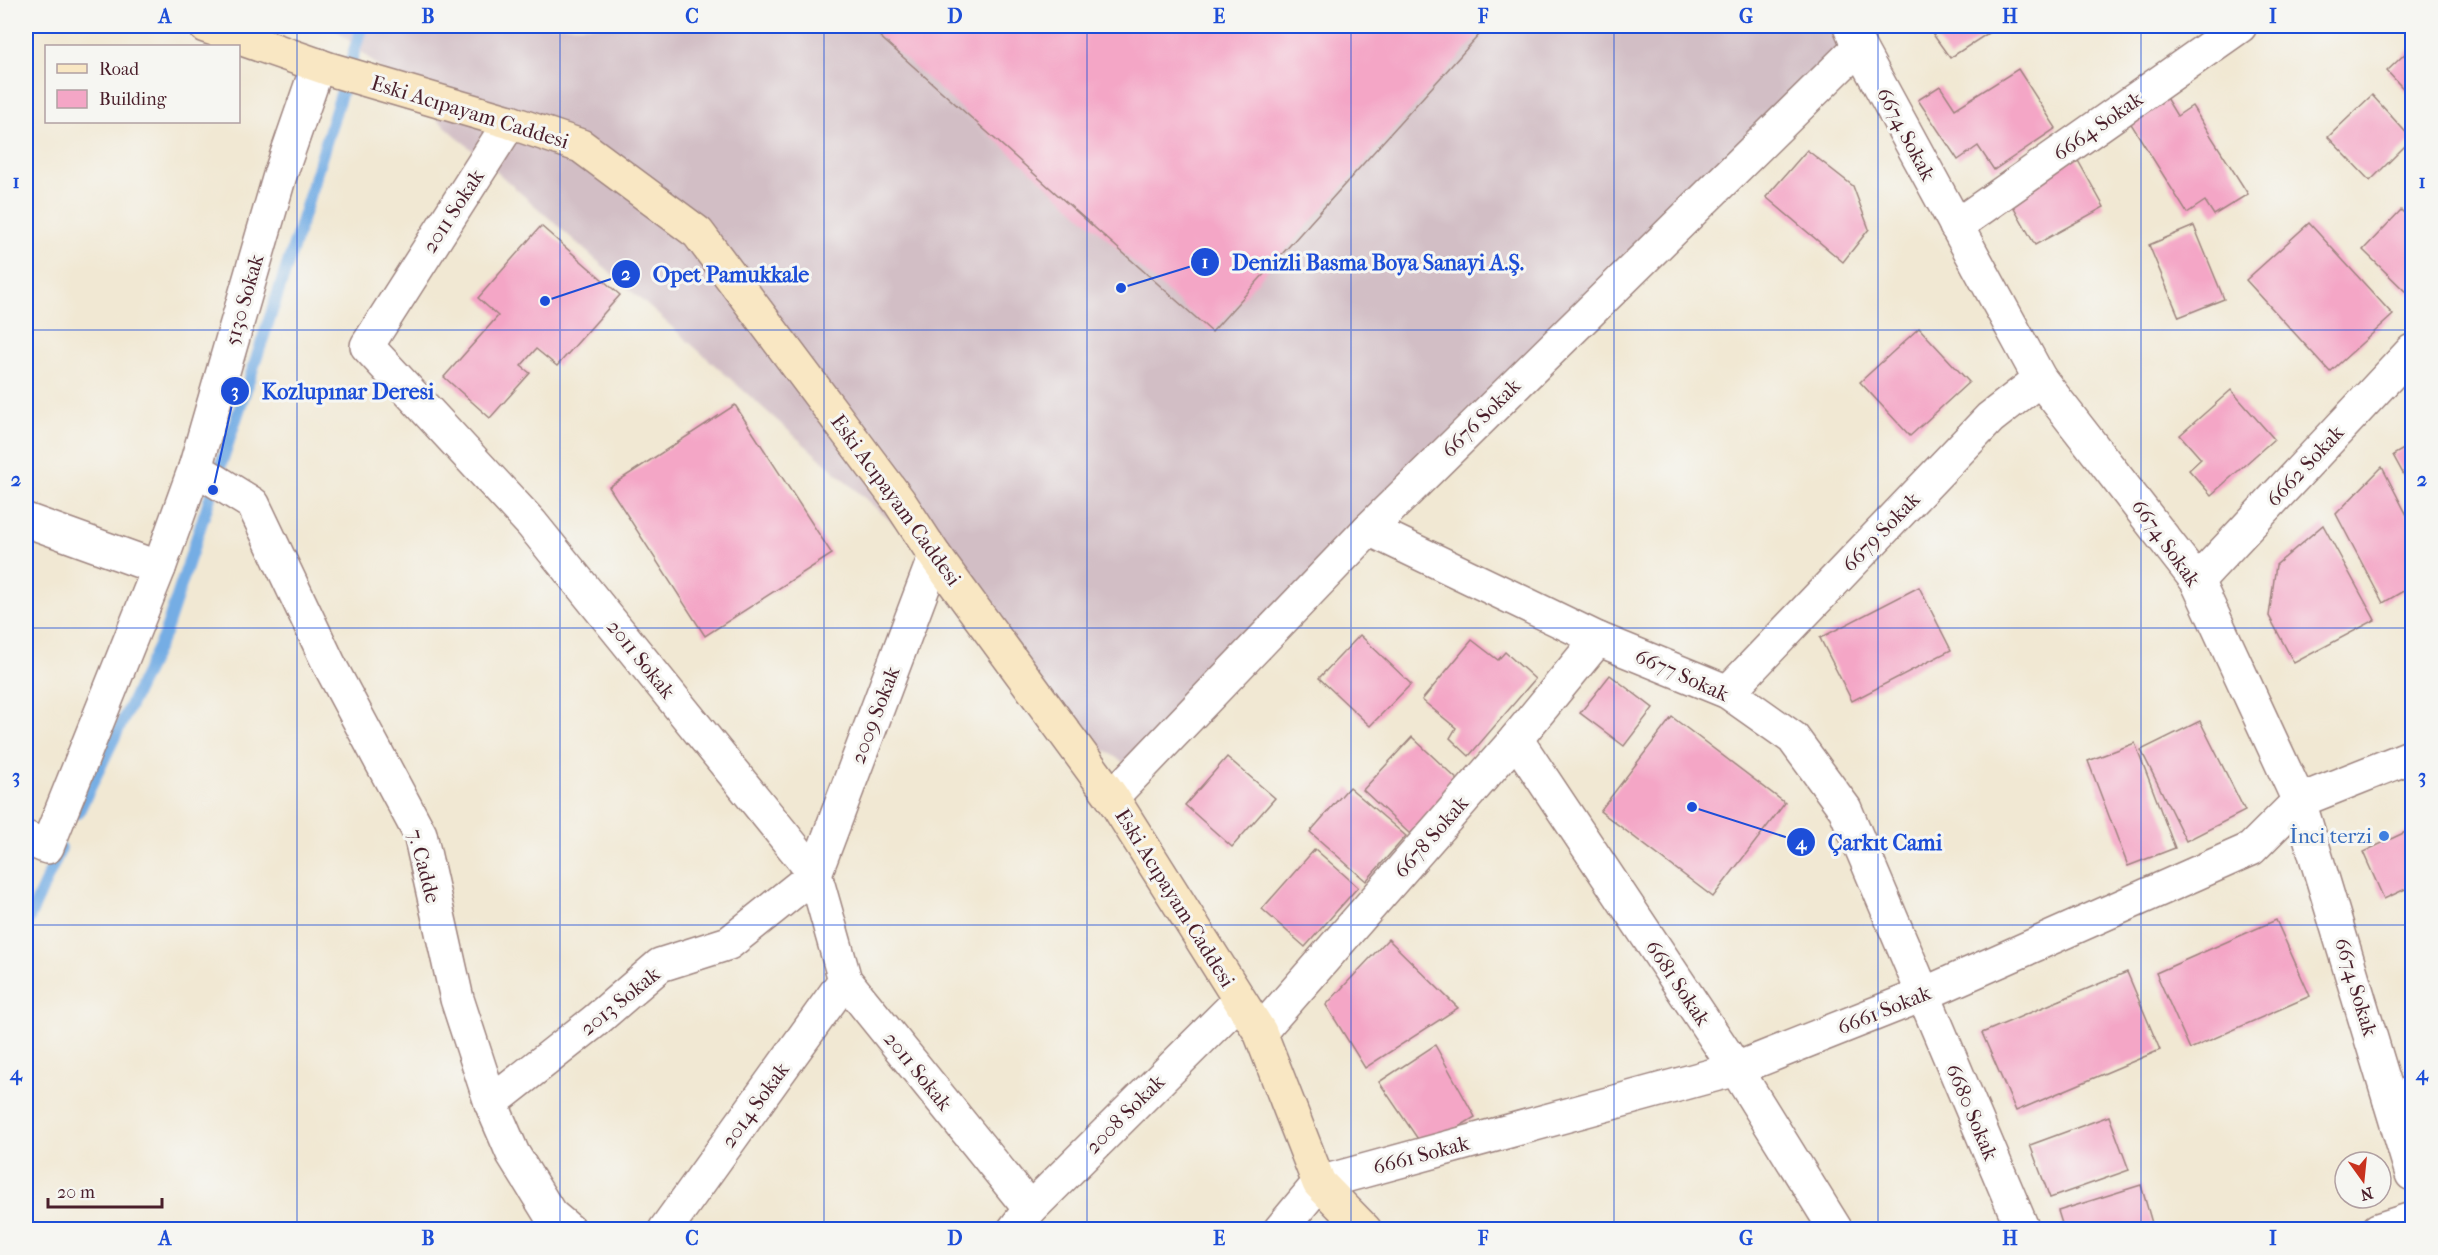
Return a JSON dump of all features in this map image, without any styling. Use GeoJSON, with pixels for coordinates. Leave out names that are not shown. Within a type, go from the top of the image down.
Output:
{"type":"FeatureCollection","features":[{"type":"Feature","properties":{"kind":"main road","name":"Eski Acıpayam Caddesi"},"geometry":{"type":"LineString","coordinates":[[205,26],[323,67],[510,122],[581,146],[698,233],[899,501],[935,556],[1112,797],[1260,1032],[1319,1183],[1365,1230]]}},
{"type":"Feature","properties":{"kind":"street","name":"6664 Sokak"},"geometry":{"type":"LineString","coordinates":[[1956,225],[2240,26]]}},
{"type":"Feature","properties":{"kind":"street","name":"6674 Sokak"},"geometry":{"type":"LineString","coordinates":[[1854,36],[2040,379],[2197,581],[2299,801],[2401,1097],[2412,1174]]}},
{"type":"Feature","properties":{"kind":"street","name":"6676 Sokak"},"geometry":{"type":"LineString","coordinates":[[1112,797],[1369,529],[1854,36]]}},
{"type":"Feature","properties":{"kind":"street","name":"5130 Sokak"},"geometry":{"type":"LineString","coordinates":[[36,842],[202,473],[280,175],[323,67]]}},
{"type":"Feature","properties":{"kind":"street","name":"2011 Sokak"},"geometry":{"type":"LineString","coordinates":[[510,122],[367,346],[531,523],[815,874],[844,980],[1022,1220]]}},
{"type":"Feature","properties":{"kind":"street","name":"6662 Sokak"},"geometry":{"type":"LineString","coordinates":[[2197,581],[2412,351]]}},
{"type":"Feature","properties":{"kind":"street","name":"6679 Sokak"},"geometry":{"type":"LineString","coordinates":[[1728,692],[1990,418],[2040,379]]}},
{"type":"Feature","properties":{"kind":"street","name":"7. Cadde"},"geometry":{"type":"LineString","coordinates":[[202,473],[253,504],[329,664],[420,834],[457,999],[491,1103],[513,1154],[550,1214],[569,1230]]}},
{"type":"Feature","properties":{"kind":"street"},"geometry":{"type":"LineString","coordinates":[[26,520],[159,568]]}},
{"type":"Feature","properties":{"kind":"street","name":"6677 Sokak"},"geometry":{"type":"LineString","coordinates":[[1369,529],[1598,639],[1728,692],[1793,738],[1845,809],[1922,995]]}},
{"type":"Feature","properties":{"kind":"street","name":"2009 Sokak"},"geometry":{"type":"LineString","coordinates":[[815,874],[935,556]]}},
{"type":"Feature","properties":{"kind":"street","name":"6678 Sokak"},"geometry":{"type":"LineString","coordinates":[[1260,1032],[1516,739],[1598,639]]}},
{"type":"Feature","properties":{"kind":"street","name":"6681 Sokak"},"geometry":{"type":"LineString","coordinates":[[1516,739],[1736,1069],[1836,1230]]}},
{"type":"Feature","properties":{"kind":"street","name":"6661 Sokak"},"geometry":{"type":"LineString","coordinates":[[1319,1183],[1736,1069],[1922,995],[2251,849],[2299,801],[2412,756]]}},
{"type":"Feature","properties":{"kind":"street","name":"2013 Sokak"},"geometry":{"type":"LineString","coordinates":[[491,1103],[595,1022],[660,965],[729,943],[815,874]]}},
{"type":"Feature","properties":{"kind":"street","name":"2014 Sokak"},"geometry":{"type":"LineString","coordinates":[[665,1230],[844,980]]}},
{"type":"Feature","properties":{"kind":"street","name":"6680 Sokak"},"geometry":{"type":"LineString","coordinates":[[1922,995],[2023,1230]]}},
{"type":"Feature","properties":{"kind":"street","name":"2008 Sokak"},"geometry":{"type":"LineString","coordinates":[[1022,1220],[1239,1001]]}},
{"type":"Feature","properties":{"kind":"street"},"geometry":{"type":"LineString","coordinates":[[1280,1230],[1319,1183]]}},
{"type":"Feature","properties":{"kind":"street"},"geometry":{"type":"LineString","coordinates":[[2378,1230],[2412,1218]]}},
{"type":"Feature","properties":{"kind":"shaded area"},"geometry":{"type":"Polygon","coordinates":[[[324,26],[1850,26],[1859,47],[1134,769],[1051,716],[912,540],[339,32],[324,26]]]}},
{"type":"Feature","properties":{"kind":"building"},"geometry":{"type":"Polygon","coordinates":[[[868,26],[1487,26],[1212,332],[868,26]]]}},
{"type":"Feature","properties":{"kind":"building"},"geometry":{"type":"Polygon","coordinates":[[[1927,26],[1999,26],[1950,58],[1927,26]]]}},
{"type":"Feature","properties":{"kind":"building"},"geometry":{"type":"Polygon","coordinates":[[[2412,47],[2412,98],[2387,71],[2412,47]]]}},
{"type":"Feature","properties":{"kind":"building"},"geometry":{"type":"Polygon","coordinates":[[[2018,69],[2056,128],[1994,170],[1978,146],[1958,160],[1918,100],[1940,86],[1955,109],[2018,69]]]}},
{"type":"Feature","properties":{"kind":"building"},"geometry":{"type":"Polygon","coordinates":[[[2372,95],[2412,139],[2370,181],[2328,137],[2372,95]]]}},
{"type":"Feature","properties":{"kind":"building"},"geometry":{"type":"Polygon","coordinates":[[[2165,96],[2177,116],[2192,106],[2248,194],[2214,215],[2205,201],[2187,213],[2128,119],[2165,96]]]}},
{"type":"Feature","properties":{"kind":"building"},"geometry":{"type":"Polygon","coordinates":[[[1807,150],[1853,186],[1869,229],[1843,262],[1766,197],[1807,150]]]}},
{"type":"Feature","properties":{"kind":"building"},"geometry":{"type":"Polygon","coordinates":[[[2076,157],[2104,207],[2035,245],[2007,195],[2076,157]]]}},
{"type":"Feature","properties":{"kind":"building"},"geometry":{"type":"Polygon","coordinates":[[[2401,210],[2412,221],[2412,291],[2409,295],[2363,250],[2401,210]]]}},
{"type":"Feature","properties":{"kind":"building"},"geometry":{"type":"Polygon","coordinates":[[[2309,223],[2393,315],[2330,372],[2246,280],[2309,223]]]}},
{"type":"Feature","properties":{"kind":"building"},"geometry":{"type":"Polygon","coordinates":[[[541,226],[620,295],[557,366],[536,349],[521,366],[530,373],[490,418],[444,377],[498,316],[478,298],[541,226]]]}},
{"type":"Feature","properties":{"kind":"building"},"geometry":{"type":"Polygon","coordinates":[[[2194,226],[2224,299],[2179,317],[2149,245],[2194,226]]]}},
{"type":"Feature","properties":{"kind":"building"},"geometry":{"type":"Polygon","coordinates":[[[1919,328],[1969,382],[1910,436],[1860,382],[1919,328]]]}},
{"type":"Feature","properties":{"kind":"building"},"geometry":{"type":"Polygon","coordinates":[[[2231,390],[2274,439],[2211,495],[2189,470],[2201,459],[2180,435],[2231,390]]]}},
{"type":"Feature","properties":{"kind":"building"},"geometry":{"type":"Polygon","coordinates":[[[735,405],[832,554],[705,636],[609,487],[735,405]]]}},
{"type":"Feature","properties":{"kind":"building"},"geometry":{"type":"Polygon","coordinates":[[[2412,444],[2412,490],[2393,455],[2412,444]]]}},
{"type":"Feature","properties":{"kind":"building"},"geometry":{"type":"Polygon","coordinates":[[[2382,467],[2412,525],[2412,586],[2383,603],[2336,514],[2382,467]]]}},
{"type":"Feature","properties":{"kind":"building"},"geometry":{"type":"Polygon","coordinates":[[[2323,525],[2375,620],[2294,663],[2269,616],[2276,565],[2323,525]]]}},
{"type":"Feature","properties":{"kind":"building"},"geometry":{"type":"Polygon","coordinates":[[[1919,587],[1951,650],[1852,701],[1820,638],[1919,587]]]}},
{"type":"Feature","properties":{"kind":"building"},"geometry":{"type":"Polygon","coordinates":[[[1360,635],[1411,684],[1370,726],[1319,678],[1360,635]]]}},
{"type":"Feature","properties":{"kind":"building"},"geometry":{"type":"Polygon","coordinates":[[[1472,640],[1498,660],[1505,652],[1535,679],[1469,756],[1450,738],[1456,728],[1422,700],[1472,640]]]}},
{"type":"Feature","properties":{"kind":"building"},"geometry":{"type":"Polygon","coordinates":[[[1610,675],[1653,708],[1624,746],[1580,713],[1610,675]]]}},
{"type":"Feature","properties":{"kind":"building"},"geometry":{"type":"Polygon","coordinates":[[[1672,717],[1785,803],[1713,897],[1600,811],[1672,717]]]}},
{"type":"Feature","properties":{"kind":"building"},"geometry":{"type":"Polygon","coordinates":[[[2200,721],[2245,811],[2186,841],[2141,750],[2200,721]]]}},
{"type":"Feature","properties":{"kind":"building"},"geometry":{"type":"Polygon","coordinates":[[[1412,737],[1460,782],[1410,834],[1363,790],[1412,737]]]}},
{"type":"Feature","properties":{"kind":"building"},"geometry":{"type":"Polygon","coordinates":[[[2135,743],[2175,848],[2128,866],[2088,761],[2135,743]]]}},
{"type":"Feature","properties":{"kind":"building"},"geometry":{"type":"Polygon","coordinates":[[[1227,757],[1275,798],[1232,847],[1185,805],[1227,757]]]}},
{"type":"Feature","properties":{"kind":"building"},"geometry":{"type":"Polygon","coordinates":[[[1349,787],[1406,836],[1366,881],[1310,832],[1349,787]]]}},
{"type":"Feature","properties":{"kind":"building"},"geometry":{"type":"Polygon","coordinates":[[[2412,829],[2412,886],[2384,899],[2363,852],[2412,829]]]}},
{"type":"Feature","properties":{"kind":"building"},"geometry":{"type":"Polygon","coordinates":[[[1315,849],[1358,887],[1305,947],[1262,909],[1315,849]]]}},
{"type":"Feature","properties":{"kind":"building"},"geometry":{"type":"Polygon","coordinates":[[[2276,920],[2310,996],[2190,1049],[2156,973],[2276,920]]]}},
{"type":"Feature","properties":{"kind":"building"},"geometry":{"type":"Polygon","coordinates":[[[1388,939],[1458,1008],[1365,1068],[1326,1005],[1388,939]]]}},
{"type":"Feature","properties":{"kind":"building"},"geometry":{"type":"Polygon","coordinates":[[[2127,972],[2160,1050],[2016,1111],[1982,1033],[2127,972]]]}},
{"type":"Feature","properties":{"kind":"building"},"geometry":{"type":"Polygon","coordinates":[[[1435,1045],[1475,1117],[1424,1148],[1379,1082],[1435,1045]]]}},
{"type":"Feature","properties":{"kind":"building"},"geometry":{"type":"Polygon","coordinates":[[[2109,1116],[2129,1170],[2050,1198],[2030,1145],[2109,1116]]]}},
{"type":"Feature","properties":{"kind":"building"},"geometry":{"type":"Polygon","coordinates":[[[2141,1185],[2154,1230],[2064,1230],[2058,1211],[2141,1185]]]}},
{"type":"Feature","properties":{"kind":"waterway"},"geometry":{"type":"LineString","coordinates":[[78,813],[165,633],[297,236],[362,26]]}},
{"type":"Feature","properties":{"kind":"waterway"},"geometry":{"type":"LineString","coordinates":[[26,925],[61,848]]}},
{"type":"Feature","properties":{"kind":"place","name":"Denizli Basma Boya Sanayi A.Ş."},"geometry":{"type":"Point","coordinates":[1121,288]}},
{"type":"Feature","properties":{"kind":"place","name":"Opet Pamukkale"},"geometry":{"type":"Point","coordinates":[545,301]}},
{"type":"Feature","properties":{"kind":"place","name":"Kozlupınar Deresi"},"geometry":{"type":"Point","coordinates":[213,490]}},
{"type":"Feature","properties":{"kind":"place","name":"Çarkıt Cami"},"geometry":{"type":"Point","coordinates":[1692,807]}},
{"type":"Feature","properties":{"kind":"place","name":"İnci terzi"},"geometry":{"type":"Point","coordinates":[2384,836]}}]}
